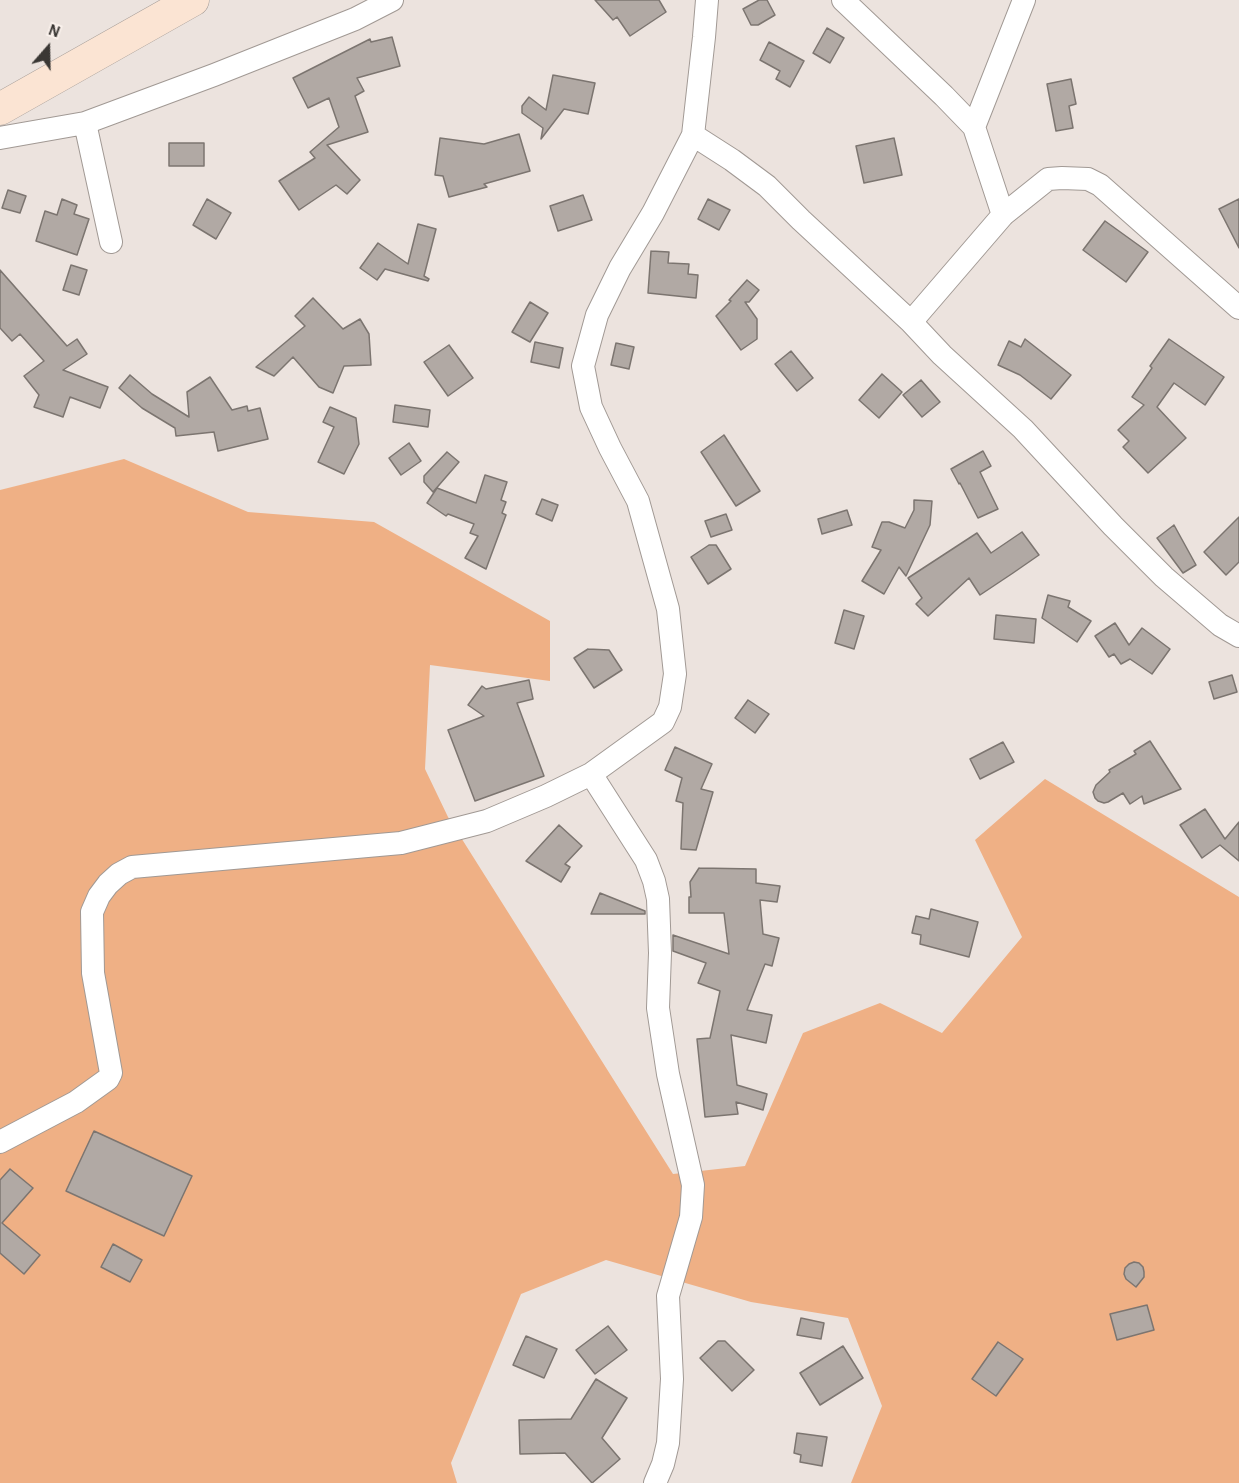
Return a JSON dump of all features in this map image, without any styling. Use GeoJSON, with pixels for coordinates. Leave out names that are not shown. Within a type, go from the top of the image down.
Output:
{"type":"FeatureCollection","features":[{"type":"Feature","properties":{"kind":"street"},"geometry":{"type":"LineString","coordinates":[[0,110],[193,0]]}},
{"type":"Feature","properties":{"kind":"street"},"geometry":{"type":"LineString","coordinates":[[0,138],[86,123],[344,23],[392,0]]}},
{"type":"Feature","properties":{"kind":"street"},"geometry":{"type":"LineString","coordinates":[[0,1142],[76,1102],[108,1079],[111,1073],[93,974],[92,912],[99,896],[118,874],[132,867],[401,843],[487,821],[591,774],[663,722],[670,707],[675,674],[668,609],[638,501],[591,407],[584,366],[597,315],[620,268],[653,213],[693,135],[707,0]]}},
{"type":"Feature","properties":{"kind":"street"},"geometry":{"type":"LineString","coordinates":[[843,0],[974,127],[1003,215]]}},
{"type":"Feature","properties":{"kind":"street"},"geometry":{"type":"LineString","coordinates":[[974,127],[1024,0]]}},
{"type":"Feature","properties":{"kind":"street"},"geometry":{"type":"LineString","coordinates":[[86,123],[111,242]]}},
{"type":"Feature","properties":{"kind":"street"},"geometry":{"type":"LineString","coordinates":[[693,135],[767,186],[911,322],[942,355],[1023,429],[1164,577],[1220,625],[1239,636]]}},
{"type":"Feature","properties":{"kind":"street"},"geometry":{"type":"LineString","coordinates":[[911,322],[1003,215],[1048,179],[1088,179],[1100,185],[1239,308]]}},
{"type":"Feature","properties":{"kind":"street"},"geometry":{"type":"LineString","coordinates":[[591,774],[646,860],[654,881],[658,900],[660,953],[658,1008],[668,1074],[693,1185],[691,1217],[669,1296],[672,1379],[668,1443],[655,1483]]}},
{"type":"Feature","properties":{"kind":"shaded area"},"geometry":{"type":"Polygon","coordinates":[[[124,459],[248,512],[374,522],[550,621],[550,681],[430,665],[425,769],[448,817],[673,1174],[745,1166],[803,1033],[880,1003],[942,1033],[1022,937],[975,840],[1045,779],[1239,897],[1239,1483],[851,1483],[882,1406],[848,1318],[751,1302],[606,1260],[521,1294],[451,1463],[457,1483],[0,1483],[0,490],[124,459]]]}},
{"type":"Feature","properties":{"kind":"building"},"geometry":{"type":"Polygon","coordinates":[[[595,0],[659,0],[666,12],[630,36],[617,17],[613,20],[595,0]]]}},
{"type":"Feature","properties":{"kind":"building"},"geometry":{"type":"Polygon","coordinates":[[[759,0],[767,0],[775,15],[758,25],[751,25],[743,9],[759,0]]]}},
{"type":"Feature","properties":{"kind":"building"},"geometry":{"type":"Polygon","coordinates":[[[827,28],[844,38],[830,63],[813,53],[827,28]]]}},
{"type":"Feature","properties":{"kind":"building"},"geometry":{"type":"Polygon","coordinates":[[[392,37],[400,66],[357,78],[364,91],[355,96],[368,132],[327,145],[360,180],[347,194],[336,185],[299,210],[279,181],[315,158],[310,152],[339,127],[329,98],[308,108],[293,78],[370,39],[371,42],[392,37]]]}},
{"type":"Feature","properties":{"kind":"building"},"geometry":{"type":"Polygon","coordinates":[[[769,42],[804,61],[790,87],[776,79],[780,71],[760,60],[769,42]]]}},
{"type":"Feature","properties":{"kind":"building"},"geometry":{"type":"Polygon","coordinates":[[[553,75],[595,83],[588,114],[564,109],[541,139],[543,128],[522,113],[522,106],[529,97],[546,110],[553,75]]]}},
{"type":"Feature","properties":{"kind":"building"},"geometry":{"type":"Polygon","coordinates":[[[1071,79],[1076,104],[1069,106],[1073,128],[1056,131],[1047,84],[1071,79]]]}},
{"type":"Feature","properties":{"kind":"building"},"geometry":{"type":"Polygon","coordinates":[[[519,134],[530,171],[484,184],[487,187],[449,197],[443,176],[435,175],[440,138],[484,144],[519,134]]]}},
{"type":"Feature","properties":{"kind":"building"},"geometry":{"type":"Polygon","coordinates":[[[894,138],[902,175],[864,183],[856,146],[894,138]]]}},
{"type":"Feature","properties":{"kind":"building"},"geometry":{"type":"Polygon","coordinates":[[[169,143],[204,143],[204,166],[169,166],[169,143]]]}},
{"type":"Feature","properties":{"kind":"building"},"geometry":{"type":"Polygon","coordinates":[[[8,190],[26,196],[20,213],[2,208],[8,190]]]}},
{"type":"Feature","properties":{"kind":"building"},"geometry":{"type":"Polygon","coordinates":[[[583,195],[592,220],[558,231],[550,206],[583,195]]]}},
{"type":"Feature","properties":{"kind":"building"},"geometry":{"type":"Polygon","coordinates":[[[62,199],[77,205],[74,214],[89,219],[77,255],[36,241],[45,211],[57,215],[62,199]]]}},
{"type":"Feature","properties":{"kind":"building"},"geometry":{"type":"Polygon","coordinates":[[[207,199],[231,213],[216,239],[193,225],[207,199]]]}},
{"type":"Feature","properties":{"kind":"building"},"geometry":{"type":"Polygon","coordinates":[[[708,199],[730,210],[719,230],[698,219],[708,199]]]}},
{"type":"Feature","properties":{"kind":"building"},"geometry":{"type":"Polygon","coordinates":[[[1239,199],[1239,248],[1219,209],[1239,199]]]}},
{"type":"Feature","properties":{"kind":"building"},"geometry":{"type":"Polygon","coordinates":[[[1105,221],[1148,252],[1126,282],[1083,250],[1105,221]]]}},
{"type":"Feature","properties":{"kind":"building"},"geometry":{"type":"Polygon","coordinates":[[[418,224],[436,229],[424,276],[429,279],[428,281],[385,269],[377,280],[360,268],[378,243],[408,264],[418,224]]]}},
{"type":"Feature","properties":{"kind":"building"},"geometry":{"type":"Polygon","coordinates":[[[651,251],[669,252],[668,263],[689,264],[688,274],[698,275],[696,298],[648,293],[651,251]]]}},
{"type":"Feature","properties":{"kind":"building"},"geometry":{"type":"Polygon","coordinates":[[[71,265],[87,270],[79,295],[63,290],[71,265]]]}},
{"type":"Feature","properties":{"kind":"building"},"geometry":{"type":"Polygon","coordinates":[[[0,270],[67,346],[77,339],[87,354],[63,370],[108,387],[100,408],[70,397],[63,417],[34,407],[39,395],[24,376],[44,361],[20,334],[12,341],[0,328],[0,270]]]}},
{"type":"Feature","properties":{"kind":"building"},"geometry":{"type":"Polygon","coordinates":[[[747,280],[759,290],[749,302],[745,302],[757,319],[757,339],[741,350],[716,316],[747,280]]]}},
{"type":"Feature","properties":{"kind":"building"},"geometry":{"type":"Polygon","coordinates":[[[313,298],[343,329],[360,319],[369,334],[371,365],[344,366],[333,393],[319,387],[293,357],[274,376],[256,367],[305,326],[295,316],[313,298]]]}},
{"type":"Feature","properties":{"kind":"building"},"geometry":{"type":"Polygon","coordinates":[[[530,302],[548,313],[530,342],[512,332],[530,302]]]}},
{"type":"Feature","properties":{"kind":"building"},"geometry":{"type":"Polygon","coordinates":[[[1025,339],[1071,375],[1051,399],[1020,375],[998,365],[1009,341],[1021,347],[1025,339]]]}},
{"type":"Feature","properties":{"kind":"building"},"geometry":{"type":"Polygon","coordinates":[[[1169,339],[1224,377],[1205,405],[1174,383],[1157,407],[1186,438],[1148,473],[1123,447],[1129,441],[1118,430],[1144,405],[1132,397],[1169,339]]]}},
{"type":"Feature","properties":{"kind":"building"},"geometry":{"type":"Polygon","coordinates":[[[535,342],[563,348],[559,368],[531,362],[535,342]]]}},
{"type":"Feature","properties":{"kind":"building"},"geometry":{"type":"Polygon","coordinates":[[[616,343],[634,347],[629,369],[611,365],[616,343]]]}},
{"type":"Feature","properties":{"kind":"building"},"geometry":{"type":"Polygon","coordinates":[[[449,345],[473,378],[448,396],[424,362],[449,345]]]}},
{"type":"Feature","properties":{"kind":"building"},"geometry":{"type":"Polygon","coordinates":[[[791,351],[813,378],[797,391],[775,364],[791,351]]]}},
{"type":"Feature","properties":{"kind":"building"},"geometry":{"type":"Polygon","coordinates":[[[882,374],[902,392],[879,418],[859,400],[882,374]]]}},
{"type":"Feature","properties":{"kind":"building"},"geometry":{"type":"Polygon","coordinates":[[[130,375],[152,394],[189,417],[187,392],[210,377],[232,410],[247,406],[248,411],[260,408],[268,439],[218,451],[214,432],[176,436],[175,428],[142,408],[119,388],[130,375]]]}},
{"type":"Feature","properties":{"kind":"building"},"geometry":{"type":"Polygon","coordinates":[[[921,380],[940,402],[922,417],[903,395],[921,380]]]}},
{"type":"Feature","properties":{"kind":"building"},"geometry":{"type":"Polygon","coordinates":[[[395,405],[430,410],[428,427],[393,422],[395,405]]]}},
{"type":"Feature","properties":{"kind":"building"},"geometry":{"type":"Polygon","coordinates":[[[330,407],[356,418],[359,444],[344,474],[318,462],[334,427],[323,422],[330,407]]]}},
{"type":"Feature","properties":{"kind":"building"},"geometry":{"type":"Polygon","coordinates":[[[724,435],[760,491],[736,506],[701,452],[724,435]]]}},
{"type":"Feature","properties":{"kind":"building"},"geometry":{"type":"Polygon","coordinates":[[[409,443],[421,461],[401,475],[389,458],[409,443]]]}},
{"type":"Feature","properties":{"kind":"building"},"geometry":{"type":"Polygon","coordinates":[[[983,451],[991,466],[980,472],[998,509],[978,518],[951,469],[983,451]]]}},
{"type":"Feature","properties":{"kind":"building"},"geometry":{"type":"Polygon","coordinates":[[[447,452],[459,462],[433,492],[424,482],[424,476],[447,452]]]}},
{"type":"Feature","properties":{"kind":"building"},"geometry":{"type":"Polygon","coordinates":[[[485,475],[507,482],[501,500],[506,502],[502,513],[506,515],[486,569],[465,558],[478,536],[470,533],[474,524],[448,514],[446,516],[427,503],[437,488],[476,503],[485,475]]]}},
{"type":"Feature","properties":{"kind":"building"},"geometry":{"type":"Polygon","coordinates":[[[542,499],[558,505],[552,521],[536,514],[542,499]]]}},
{"type":"Feature","properties":{"kind":"building"},"geometry":{"type":"Polygon","coordinates":[[[914,500],[932,501],[930,525],[906,576],[899,567],[884,594],[862,581],[881,550],[872,547],[882,522],[905,528],[914,510],[914,500]]]}},
{"type":"Feature","properties":{"kind":"building"},"geometry":{"type":"Polygon","coordinates":[[[847,510],[852,525],[822,534],[818,519],[847,510]]]}},
{"type":"Feature","properties":{"kind":"building"},"geometry":{"type":"Polygon","coordinates":[[[726,514],[732,530],[711,537],[705,521],[726,514]]]}},
{"type":"Feature","properties":{"kind":"building"},"geometry":{"type":"Polygon","coordinates":[[[1239,517],[1239,562],[1226,575],[1204,552],[1239,517]]]}},
{"type":"Feature","properties":{"kind":"building"},"geometry":{"type":"Polygon","coordinates":[[[1174,525],[1196,565],[1183,573],[1157,538],[1174,525]]]}},
{"type":"Feature","properties":{"kind":"building"},"geometry":{"type":"Polygon","coordinates":[[[1022,532],[1039,555],[1013,573],[980,595],[969,578],[928,616],[916,604],[922,598],[908,578],[977,533],[991,553],[1022,532]]]}},
{"type":"Feature","properties":{"kind":"building"},"geometry":{"type":"Polygon","coordinates":[[[709,545],[716,545],[731,569],[708,584],[691,557],[709,545]]]}},
{"type":"Feature","properties":{"kind":"building"},"geometry":{"type":"Polygon","coordinates":[[[1048,595],[1070,601],[1068,607],[1091,621],[1077,642],[1042,618],[1048,595]]]}},
{"type":"Feature","properties":{"kind":"building"},"geometry":{"type":"Polygon","coordinates":[[[844,610],[864,616],[854,649],[835,643],[844,610]]]}},
{"type":"Feature","properties":{"kind":"building"},"geometry":{"type":"Polygon","coordinates":[[[996,615],[1036,619],[1034,643],[994,639],[996,615]]]}},
{"type":"Feature","properties":{"kind":"building"},"geometry":{"type":"Polygon","coordinates":[[[1115,623],[1129,645],[1142,628],[1170,649],[1152,674],[1130,659],[1121,664],[1114,654],[1109,657],[1095,636],[1115,623]]]}},
{"type":"Feature","properties":{"kind":"building"},"geometry":{"type":"Polygon","coordinates":[[[588,649],[609,650],[622,670],[594,688],[574,658],[588,649]]]}},
{"type":"Feature","properties":{"kind":"building"},"geometry":{"type":"Polygon","coordinates":[[[1232,675],[1237,692],[1214,699],[1209,682],[1232,675]]]}},
{"type":"Feature","properties":{"kind":"building"},"geometry":{"type":"Polygon","coordinates":[[[529,680],[533,699],[517,703],[544,776],[475,801],[448,730],[484,716],[468,705],[482,686],[486,689],[529,680]]]}},
{"type":"Feature","properties":{"kind":"building"},"geometry":{"type":"Polygon","coordinates":[[[748,700],[769,714],[755,733],[735,718],[748,700]]]}},
{"type":"Feature","properties":{"kind":"building"},"geometry":{"type":"Polygon","coordinates":[[[1150,741],[1181,789],[1144,804],[1142,796],[1130,804],[1123,793],[1108,802],[1098,801],[1093,792],[1096,785],[1110,772],[1109,770],[1136,754],[1134,751],[1150,741]]]}},
{"type":"Feature","properties":{"kind":"building"},"geometry":{"type":"Polygon","coordinates":[[[1003,742],[1014,762],[980,779],[970,759],[1003,742]]]}},
{"type":"Feature","properties":{"kind":"building"},"geometry":{"type":"Polygon","coordinates":[[[675,747],[712,764],[701,789],[713,792],[696,850],[681,849],[683,803],[676,801],[682,778],[665,770],[675,747]]]}},
{"type":"Feature","properties":{"kind":"building"},"geometry":{"type":"Polygon","coordinates":[[[1205,809],[1225,839],[1239,822],[1239,861],[1220,845],[1202,858],[1180,825],[1205,809]]]}},
{"type":"Feature","properties":{"kind":"building"},"geometry":{"type":"Polygon","coordinates":[[[559,825],[582,846],[565,864],[570,867],[561,882],[526,861],[559,825]]]}},
{"type":"Feature","properties":{"kind":"building"},"geometry":{"type":"Polygon","coordinates":[[[699,868],[756,869],[756,883],[780,886],[777,902],[760,900],[763,934],[779,938],[772,966],[765,964],[747,1010],[772,1015],[766,1043],[731,1035],[737,1085],[767,1094],[763,1110],[736,1102],[738,1114],[705,1117],[697,1039],[710,1038],[720,991],[698,983],[706,963],[673,951],[673,935],[729,954],[724,913],[689,913],[690,882],[699,868]]]}},
{"type":"Feature","properties":{"kind":"building"},"geometry":{"type":"Polygon","coordinates":[[[600,893],[645,911],[645,914],[591,914],[600,893]]]}},
{"type":"Feature","properties":{"kind":"building"},"geometry":{"type":"Polygon","coordinates":[[[931,909],[978,922],[969,957],[920,944],[921,935],[912,933],[916,916],[929,919],[931,909]]]}},
{"type":"Feature","properties":{"kind":"building"},"geometry":{"type":"Polygon","coordinates":[[[94,1131],[192,1176],[164,1236],[66,1191],[94,1131]]]}},
{"type":"Feature","properties":{"kind":"building"},"geometry":{"type":"Polygon","coordinates":[[[10,1169],[33,1188],[2,1223],[40,1255],[24,1274],[0,1253],[0,1180],[10,1169]]]}},
{"type":"Feature","properties":{"kind":"building"},"geometry":{"type":"Polygon","coordinates":[[[113,1244],[142,1260],[130,1282],[101,1267],[113,1244]]]}},
{"type":"Feature","properties":{"kind":"building"},"geometry":{"type":"Polygon","coordinates":[[[1134,1262],[1143,1267],[1144,1272],[1144,1277],[1136,1287],[1126,1279],[1124,1274],[1125,1268],[1134,1262]]]}},
{"type":"Feature","properties":{"kind":"building"},"geometry":{"type":"Polygon","coordinates":[[[1147,1305],[1154,1330],[1117,1340],[1110,1314],[1147,1305]]]}},
{"type":"Feature","properties":{"kind":"building"},"geometry":{"type":"Polygon","coordinates":[[[801,1318],[824,1323],[821,1339],[797,1335],[801,1318]]]}},
{"type":"Feature","properties":{"kind":"building"},"geometry":{"type":"Polygon","coordinates":[[[608,1326],[627,1350],[595,1374],[576,1350],[608,1326]]]}},
{"type":"Feature","properties":{"kind":"building"},"geometry":{"type":"Polygon","coordinates":[[[526,1336],[557,1349],[544,1378],[513,1365],[526,1336]]]}},
{"type":"Feature","properties":{"kind":"building"},"geometry":{"type":"Polygon","coordinates":[[[718,1341],[725,1341],[754,1370],[732,1391],[700,1358],[718,1341]]]}},
{"type":"Feature","properties":{"kind":"building"},"geometry":{"type":"Polygon","coordinates":[[[998,1342],[1023,1359],[996,1396],[972,1379],[998,1342]]]}},
{"type":"Feature","properties":{"kind":"building"},"geometry":{"type":"Polygon","coordinates":[[[843,1346],[863,1378],[820,1405],[800,1373],[843,1346]]]}},
{"type":"Feature","properties":{"kind":"building"},"geometry":{"type":"Polygon","coordinates":[[[596,1379],[627,1398],[602,1438],[620,1459],[592,1483],[565,1453],[520,1454],[519,1420],[571,1419],[596,1379]]]}},
{"type":"Feature","properties":{"kind":"building"},"geometry":{"type":"Polygon","coordinates":[[[797,1433],[827,1437],[822,1466],[800,1462],[801,1455],[794,1453],[797,1433]]]}}]}
